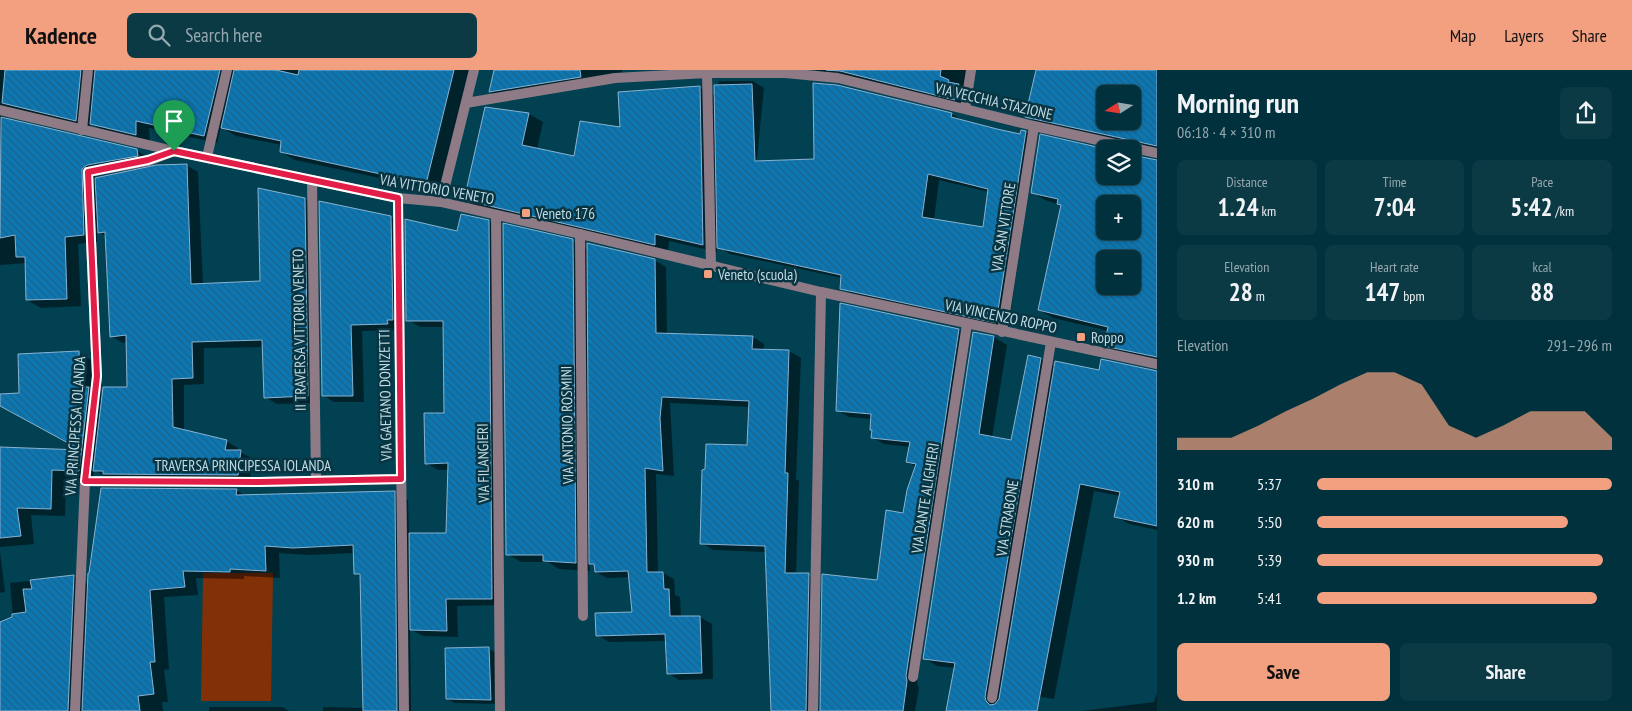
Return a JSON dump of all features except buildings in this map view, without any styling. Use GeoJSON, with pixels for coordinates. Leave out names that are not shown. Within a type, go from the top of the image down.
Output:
{"type":"FeatureCollection","features":[{"type":"Feature","properties":{"kind":"street"},"geometry":{"type":"LineString","coordinates":[[82,130],[88,70]]}},
{"type":"Feature","properties":{"kind":"street"},"geometry":{"type":"LineString","coordinates":[[207,157],[227,70]]}},
{"type":"Feature","properties":{"kind":"street"},"geometry":{"type":"LineString","coordinates":[[441,202],[474,70]]}},
{"type":"Feature","properties":{"kind":"street"},"geometry":{"type":"LineString","coordinates":[[965,110],[971,70]]}},
{"type":"Feature","properties":{"kind":"street","name":"VIA VECCHIA STAZIONE"},"geometry":{"type":"LineString","coordinates":[[466,103],[614,78],[707,73],[785,72],[838,78],[965,110],[1157,154]]}},
{"type":"Feature","properties":{"kind":"street"},"geometry":{"type":"LineString","coordinates":[[707,73],[711,267]]}},
{"type":"Feature","properties":{"kind":"street","name":"VIA VITTORIO VENETO"},"geometry":{"type":"LineString","coordinates":[[0,110],[174,151],[398,198],[441,202],[711,267],[897,308]]}},
{"type":"Feature","properties":{"kind":"street","name":"VIA SAN VITTORE"},"geometry":{"type":"LineString","coordinates":[[1002,332],[1034,126]]}},
{"type":"Feature","properties":{"kind":"street","name":"VIA PRINCIPESSA IOLANDA"},"geometry":{"type":"LineString","coordinates":[[75,711],[85,481],[97,376],[88,172],[148,160],[174,151]]}},
{"type":"Feature","properties":{"kind":"street","name":"II TRAVERSA VITTORIO VENETO"},"geometry":{"type":"LineString","coordinates":[[312,180],[316,480]]}},
{"type":"Feature","properties":{"kind":"street","name":"VIA GAETANO DONIZETTI"},"geometry":{"type":"LineString","coordinates":[[398,198],[404,711]]}},
{"type":"Feature","properties":{"kind":"street","name":"VIA FILANGIERI"},"geometry":{"type":"LineString","coordinates":[[496,215],[500,711]]}},
{"type":"Feature","properties":{"kind":"street","name":"VIA ANTONIO ROSMINI"},"geometry":{"type":"LineString","coordinates":[[580,234],[583,616]]}},
{"type":"Feature","properties":{"kind":"street"},"geometry":{"type":"LineString","coordinates":[[813,711],[821,292]]}},
{"type":"Feature","properties":{"kind":"street","name":"VIA VINCENZO ROPPO"},"geometry":{"type":"LineString","coordinates":[[897,308],[1157,364]]}},
{"type":"Feature","properties":{"kind":"street","name":"VIA DANTE ALIGHIERI"},"geometry":{"type":"LineString","coordinates":[[913,677],[967,324]]}},
{"type":"Feature","properties":{"kind":"street","name":"VIA STRABONE"},"geometry":{"type":"LineString","coordinates":[[992,698],[1051,342]]}},
{"type":"Feature","properties":{"kind":"street","name":"TRAVERSA PRINCIPESSA IOLANDA"},"geometry":{"type":"LineString","coordinates":[[85,481],[259,482],[401,479]]}},
{"type":"Feature","properties":{"kind":"shaded area"},"geometry":{"type":"Polygon","coordinates":[[[203,573],[273,573],[271,701],[201,701],[203,573]]]}},
{"type":"Feature","properties":{"kind":"place","name":"Veneto 176"},"geometry":{"type":"Point","coordinates":[526,213]}},
{"type":"Feature","properties":{"kind":"place","name":"Veneto (scuola)"},"geometry":{"type":"Point","coordinates":[708,274]}},
{"type":"Feature","properties":{"kind":"place","name":"Roppo"},"geometry":{"type":"Point","coordinates":[1081,337]}},
{"type":"Feature","properties":{"kind":"route"},"geometry":{"type":"LineString","coordinates":[[174,151],[398,198],[401,479],[259,482],[85,481],[97,376],[88,172],[148,160],[174,151]]}}]}
